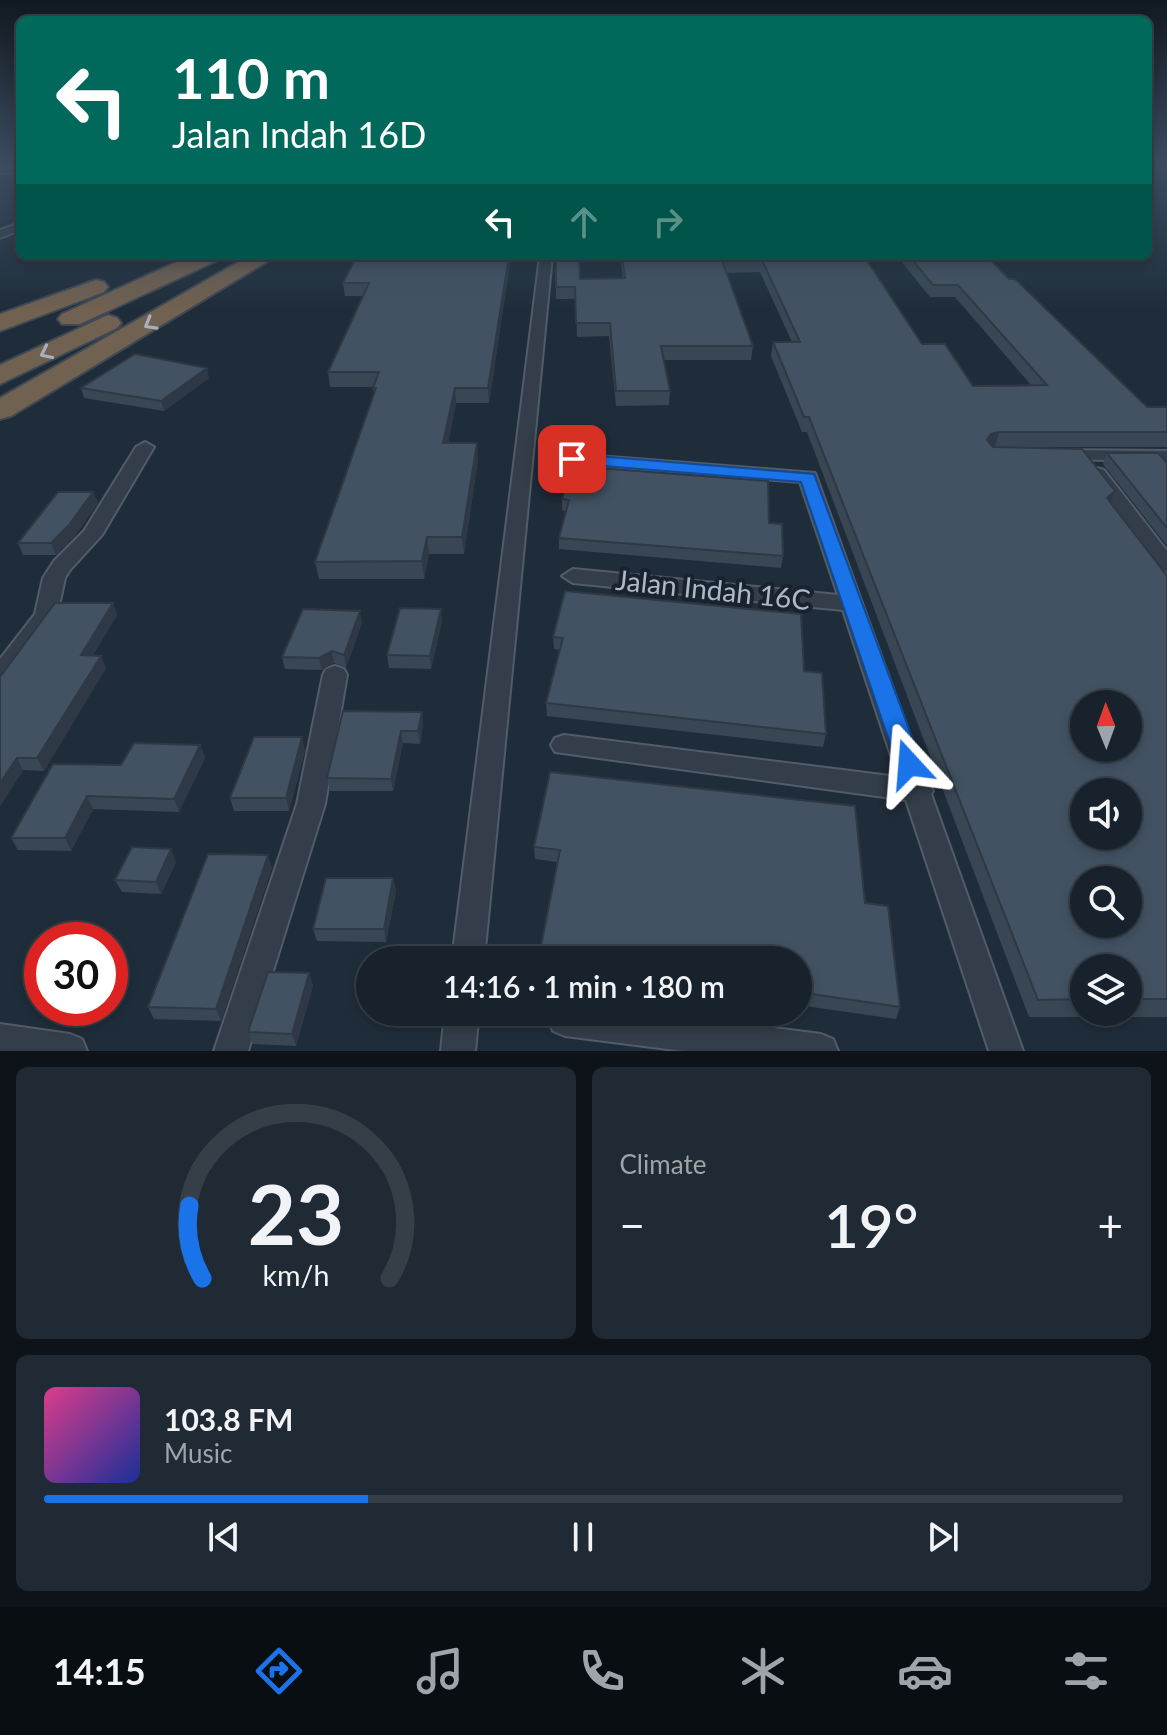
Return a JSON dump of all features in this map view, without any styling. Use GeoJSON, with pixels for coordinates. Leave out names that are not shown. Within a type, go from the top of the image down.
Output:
{"type":"FeatureCollection","features":[{"type":"Feature","properties":{"kind":"highway"},"geometry":{"type":"LineString","coordinates":[[0,323],[166,260]]}},
{"type":"Feature","properties":{"kind":"highway"},"geometry":{"type":"LineString","coordinates":[[0,351],[199,260]]}},
{"type":"Feature","properties":{"kind":"highway"},"geometry":{"type":"LineString","coordinates":[[0,376],[234,260]]}},
{"type":"Feature","properties":{"kind":"highway"},"geometry":{"type":"LineString","coordinates":[[0,410],[258,260]]}},
{"type":"Feature","properties":{"kind":"street"},"geometry":{"type":"LineString","coordinates":[[470,946],[546,260]]}},
{"type":"Feature","properties":{"kind":"street"},"geometry":{"type":"LineString","coordinates":[[0,676],[46,615],[54,578],[61,566],[92,535],[145,447]]}},
{"type":"Feature","properties":{"kind":"street"},"geometry":{"type":"LineString","coordinates":[[1039,455],[1167,456]]}},
{"type":"Feature","properties":{"kind":"street"},"geometry":{"type":"LineString","coordinates":[[1083,455],[1167,565]]}},
{"type":"Feature","properties":{"kind":"street"},"geometry":{"type":"LineString","coordinates":[[572,459],[808,477],[919,791],[1006,1051]]}},
{"type":"Feature","properties":{"kind":"street","name":"Jalan Indah 16C"},"geometry":{"type":"LineString","coordinates":[[573,576],[853,604]]}},
{"type":"Feature","properties":{"kind":"street"},"geometry":{"type":"LineString","coordinates":[[231,1051],[311,804],[335,675]]}},
{"type":"Feature","properties":{"kind":"street"},"geometry":{"type":"LineString","coordinates":[[564,745],[919,791]]}},
{"type":"Feature","properties":{"kind":"street"},"geometry":{"type":"LineString","coordinates":[[458,1051],[461,1026]]}},
{"type":"Feature","properties":{"kind":"street"},"geometry":{"type":"LineString","coordinates":[[621,1026],[821,1051]]}},
{"type":"Feature","properties":{"kind":"street"},"geometry":{"type":"LineString","coordinates":[[0,1041],[70,1051]]}},
{"type":"Feature","properties":{"kind":"building"},"geometry":{"type":"Polygon","coordinates":[[[355,260],[508,260],[488,388],[455,388],[443,443],[477,443],[462,537],[427,537],[422,561],[315,562],[379,372],[328,372],[369,283],[343,283],[355,260]]]}},
{"type":"Feature","properties":{"kind":"building"},"geometry":{"type":"Polygon","coordinates":[[[556,260],[579,260],[580,279],[625,278],[623,260],[722,260],[753,346],[661,346],[670,391],[616,391],[610,323],[576,323],[575,287],[556,287],[556,260]]]}},
{"type":"Feature","properties":{"kind":"building"},"geometry":{"type":"Polygon","coordinates":[[[762,260],[867,260],[922,344],[945,344],[973,386],[1047,385],[958,285],[933,285],[912,260],[991,260],[1009,279],[1015,279],[1147,407],[1167,407],[1167,432],[999,432],[991,434],[987,440],[993,447],[1082,449],[1115,491],[1107,498],[1167,576],[1167,999],[1142,999],[1142,954],[1070,954],[1070,999],[1038,1000],[809,417],[804,417],[773,342],[800,342],[762,260]]]}},
{"type":"Feature","properties":{"kind":"building"},"geometry":{"type":"Polygon","coordinates":[[[135,354],[207,368],[161,401],[81,388],[135,354]]]}},
{"type":"Feature","properties":{"kind":"building"},"geometry":{"type":"Polygon","coordinates":[[[1107,453],[1158,453],[1167,463],[1167,528],[1107,453]]]}},
{"type":"Feature","properties":{"kind":"building"},"geometry":{"type":"Polygon","coordinates":[[[572,466],[768,481],[769,523],[782,524],[783,556],[559,538],[569,500],[562,499],[572,466]]]}},
{"type":"Feature","properties":{"kind":"building"},"geometry":{"type":"Polygon","coordinates":[[[58,492],[93,492],[69,525],[51,543],[18,543],[58,492]]]}},
{"type":"Feature","properties":{"kind":"building"},"geometry":{"type":"Polygon","coordinates":[[[565,591],[801,614],[804,671],[822,673],[826,734],[546,703],[563,638],[553,637],[565,591]]]}},
{"type":"Feature","properties":{"kind":"building"},"geometry":{"type":"Polygon","coordinates":[[[55,603],[113,603],[81,655],[101,656],[37,758],[17,758],[0,783],[0,677],[55,603]]]}},
{"type":"Feature","properties":{"kind":"building"},"geometry":{"type":"Polygon","coordinates":[[[400,608],[441,609],[430,656],[387,655],[400,608]]]}},
{"type":"Feature","properties":{"kind":"building"},"geometry":{"type":"Polygon","coordinates":[[[303,609],[360,611],[344,655],[332,651],[319,658],[282,657],[303,609]]]}},
{"type":"Feature","properties":{"kind":"building"},"geometry":{"type":"Polygon","coordinates":[[[343,711],[422,712],[418,731],[401,731],[391,779],[327,778],[343,711]]]}},
{"type":"Feature","properties":{"kind":"building"},"geometry":{"type":"Polygon","coordinates":[[[254,737],[302,737],[286,798],[230,798],[254,737]]]}},
{"type":"Feature","properties":{"kind":"building"},"geometry":{"type":"Polygon","coordinates":[[[134,743],[200,745],[174,799],[87,796],[65,838],[11,838],[53,764],[121,765],[134,743]]]}},
{"type":"Feature","properties":{"kind":"building"},"geometry":{"type":"Polygon","coordinates":[[[550,772],[855,806],[865,903],[888,906],[900,1007],[812,994],[812,946],[541,946],[560,850],[534,847],[550,772]]]}},
{"type":"Feature","properties":{"kind":"building"},"geometry":{"type":"Polygon","coordinates":[[[132,847],[171,849],[156,882],[115,880],[132,847]]]}},
{"type":"Feature","properties":{"kind":"building"},"geometry":{"type":"Polygon","coordinates":[[[208,854],[268,855],[216,1009],[148,1007],[208,854]]]}},
{"type":"Feature","properties":{"kind":"building"},"geometry":{"type":"Polygon","coordinates":[[[326,878],[393,878],[384,929],[313,929],[326,878]]]}},
{"type":"Feature","properties":{"kind":"building"},"geometry":{"type":"Polygon","coordinates":[[[268,972],[309,973],[292,1034],[248,1032],[268,972]]]}},
{"type":"Feature","properties":{"kind":"route"},"geometry":{"type":"LineString","coordinates":[[572,459],[808,477],[909,764]]}}]}
